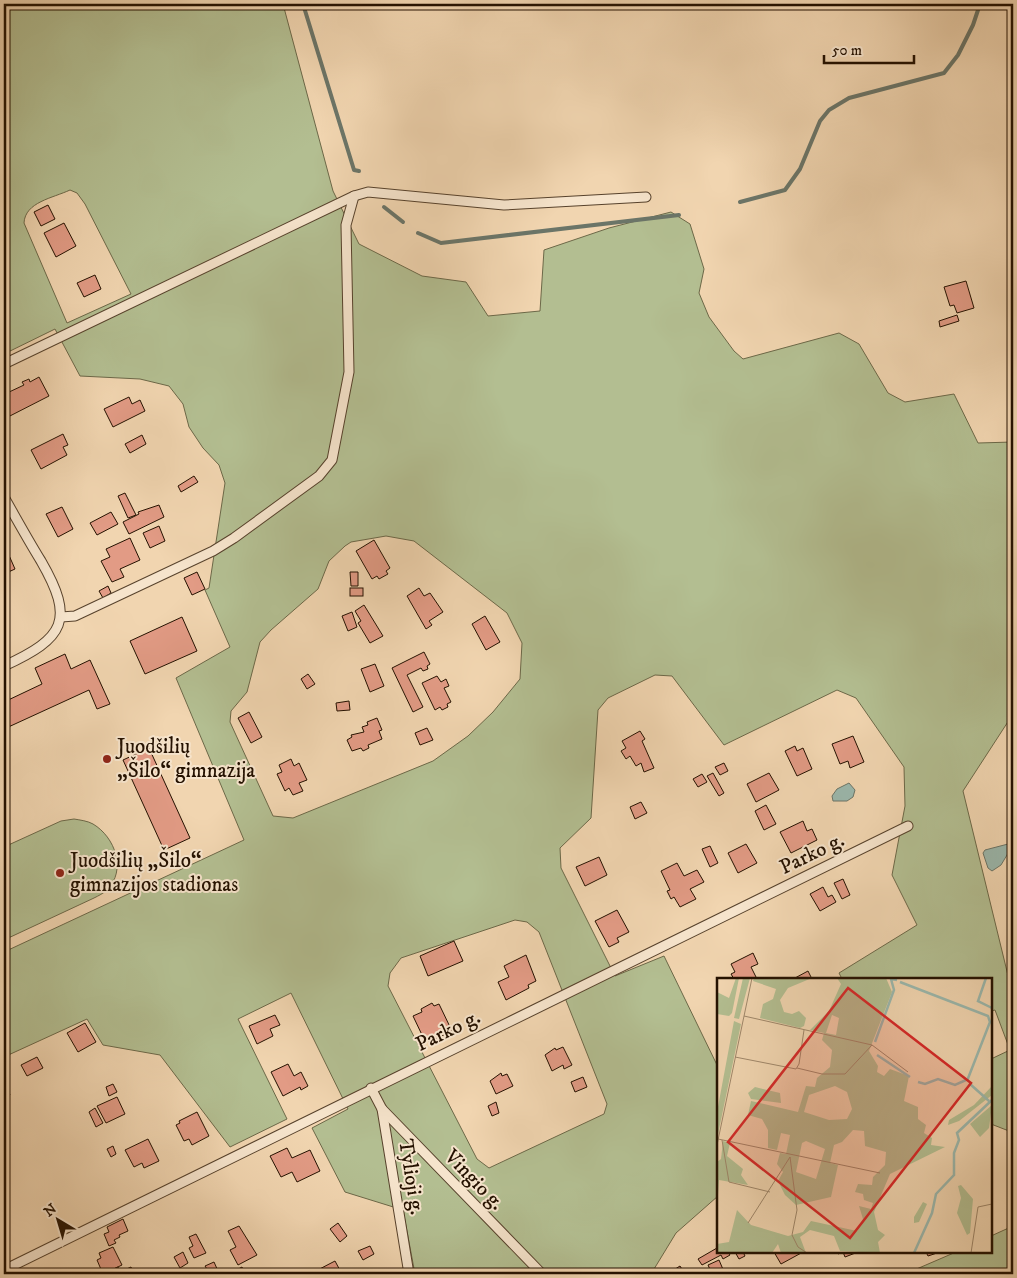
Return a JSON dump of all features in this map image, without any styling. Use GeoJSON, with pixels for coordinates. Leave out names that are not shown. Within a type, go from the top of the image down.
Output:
{"type":"FeatureCollection","features":[{"type":"Feature","properties":{"kind":"street"},"geometry":{"type":"LineString","coordinates":[[4,364],[354,196],[368,192],[504,206],[646,197]]}},
{"type":"Feature","properties":{"kind":"street"},"geometry":{"type":"LineString","coordinates":[[61,617],[75,616],[213,551],[234,538],[319,476],[332,460],[349,372],[346,225],[354,196]]}},
{"type":"Feature","properties":{"kind":"street"},"geometry":{"type":"LineString","coordinates":[[4,497],[58,592],[61,617],[56,630],[46,641],[34,650],[4,666]]}},
{"type":"Feature","properties":{"kind":"street","name":"Parko g."},"geometry":{"type":"LineString","coordinates":[[4,1270],[371,1088],[908,826]]}},
{"type":"Feature","properties":{"kind":"street","name":"Tylioji g."},"geometry":{"type":"LineString","coordinates":[[371,1088],[382,1109],[409,1274]]}},
{"type":"Feature","properties":{"kind":"street","name":"Vingio g."},"geometry":{"type":"LineString","coordinates":[[382,1109],[542,1274]]}},
{"type":"Feature","properties":{"kind":"green space"},"geometry":{"type":"Polygon","coordinates":[[[4,4],[283,4],[333,191],[359,244],[422,276],[466,282],[488,316],[540,311],[544,250],[609,228],[671,212],[690,224],[704,269],[699,293],[709,317],[734,351],[743,359],[839,333],[859,344],[888,393],[905,402],[954,394],[978,443],[1013,442],[1013,714],[963,791],[1013,996],[1013,1154],[1009,1131],[992,1124],[992,1059],[1010,1050],[995,1010],[992,1011],[992,978],[842,978],[839,973],[917,925],[892,875],[905,806],[904,767],[856,698],[837,690],[724,745],[672,676],[655,675],[608,698],[598,710],[591,818],[560,848],[561,868],[615,976],[664,956],[717,1065],[717,1197],[676,1233],[651,1274],[415,1274],[403,1210],[345,1192],[312,1128],[348,1109],[291,993],[238,1019],[287,1119],[230,1147],[160,1055],[103,1045],[87,1019],[4,1057],[4,952],[244,840],[176,678],[230,647],[205,590],[209,588],[225,483],[219,465],[203,448],[189,427],[183,404],[169,386],[140,379],[80,376],[55,329],[4,354],[4,4]],[[70,190],[35,205],[29,210],[24,223],[67,323],[131,294],[85,204],[77,193],[70,190]],[[386,536],[351,542],[329,561],[318,589],[260,642],[247,692],[231,711],[230,722],[273,816],[293,818],[433,761],[468,736],[493,712],[520,679],[522,643],[507,613],[414,541],[386,536]],[[515,920],[401,958],[390,973],[388,986],[477,1159],[489,1168],[604,1114],[607,1104],[539,932],[527,922],[515,920]]]}},
{"type":"Feature","properties":{"kind":"green space","name":"Juodšilių „Šilo“ gimnazijos stadionas"},"geometry":{"type":"Polygon","coordinates":[[[74,819],[93,824],[101,830],[112,845],[116,854],[117,864],[113,882],[107,890],[99,895],[4,940],[4,847],[61,821],[74,819]]]}},
{"type":"Feature","properties":{"kind":"green space"},"geometry":{"type":"Polygon","coordinates":[[[1013,1226],[1013,1274],[905,1274],[954,1253],[992,1253],[992,1236],[1013,1226]]]}},
{"type":"Feature","properties":{"kind":"shaded area"},"geometry":{"type":"Polygon","coordinates":[[[849,783],[855,790],[853,797],[847,801],[833,801],[832,796],[837,789],[849,783]]]}},
{"type":"Feature","properties":{"kind":"shaded area"},"geometry":{"type":"Polygon","coordinates":[[[1008,844],[1010,850],[1001,865],[992,871],[988,868],[983,853],[985,850],[1008,844]]]}},
{"type":"Feature","properties":{"kind":"building"},"geometry":{"type":"Polygon","coordinates":[[[48,205],[55,219],[41,226],[34,212],[48,205]]]}},
{"type":"Feature","properties":{"kind":"building"},"geometry":{"type":"Polygon","coordinates":[[[64,223],[76,246],[56,257],[44,233],[64,223]]]}},
{"type":"Feature","properties":{"kind":"building"},"geometry":{"type":"Polygon","coordinates":[[[95,275],[101,289],[84,297],[77,283],[95,275]]]}},
{"type":"Feature","properties":{"kind":"building"},"geometry":{"type":"Polygon","coordinates":[[[966,281],[974,308],[957,313],[954,305],[950,306],[944,287],[966,281]]]}},
{"type":"Feature","properties":{"kind":"building"},"geometry":{"type":"Polygon","coordinates":[[[957,315],[959,321],[940,327],[939,321],[957,315]]]}},
{"type":"Feature","properties":{"kind":"building"},"geometry":{"type":"Polygon","coordinates":[[[39,377],[49,396],[4,419],[4,391],[7,393],[24,385],[22,382],[29,379],[30,382],[39,377]]]}},
{"type":"Feature","properties":{"kind":"building"},"geometry":{"type":"Polygon","coordinates":[[[129,397],[132,404],[140,400],[145,411],[113,427],[104,409],[129,397]]]}},
{"type":"Feature","properties":{"kind":"building"},"geometry":{"type":"Polygon","coordinates":[[[63,434],[68,445],[63,447],[67,455],[41,469],[31,450],[63,434]]]}},
{"type":"Feature","properties":{"kind":"building"},"geometry":{"type":"Polygon","coordinates":[[[142,435],[146,444],[130,453],[125,444],[142,435]]]}},
{"type":"Feature","properties":{"kind":"building"},"geometry":{"type":"Polygon","coordinates":[[[194,476],[198,482],[181,492],[178,486],[194,476]]]}},
{"type":"Feature","properties":{"kind":"building"},"geometry":{"type":"Polygon","coordinates":[[[125,493],[136,515],[128,518],[118,496],[125,493]]]}},
{"type":"Feature","properties":{"kind":"building"},"geometry":{"type":"Polygon","coordinates":[[[159,505],[164,517],[129,534],[123,522],[139,514],[138,512],[159,505]]]}},
{"type":"Feature","properties":{"kind":"building"},"geometry":{"type":"Polygon","coordinates":[[[62,507],[73,529],[58,537],[46,514],[62,507]]]}},
{"type":"Feature","properties":{"kind":"building"},"geometry":{"type":"Polygon","coordinates":[[[111,512],[118,524],[97,535],[90,523],[111,512]]]}},
{"type":"Feature","properties":{"kind":"building"},"geometry":{"type":"Polygon","coordinates":[[[159,526],[165,541],[150,548],[143,533],[159,526]]]}},
{"type":"Feature","properties":{"kind":"building"},"geometry":{"type":"Polygon","coordinates":[[[130,538],[140,560],[120,569],[124,577],[112,582],[101,561],[110,557],[106,549],[130,538]]]}},
{"type":"Feature","properties":{"kind":"building"},"geometry":{"type":"Polygon","coordinates":[[[374,540],[390,568],[386,571],[388,574],[379,579],[377,576],[372,579],[356,551],[374,540]]]}},
{"type":"Feature","properties":{"kind":"building"},"geometry":{"type":"Polygon","coordinates":[[[4,544],[15,569],[4,574],[4,544]]]}},
{"type":"Feature","properties":{"kind":"building"},"geometry":{"type":"Polygon","coordinates":[[[197,572],[205,589],[192,595],[184,578],[197,572]]]}},
{"type":"Feature","properties":{"kind":"building"},"geometry":{"type":"Polygon","coordinates":[[[350,572],[358,572],[358,586],[351,586],[350,572]]]}},
{"type":"Feature","properties":{"kind":"building"},"geometry":{"type":"Polygon","coordinates":[[[108,586],[111,593],[103,598],[99,591],[108,586]]]}},
{"type":"Feature","properties":{"kind":"building"},"geometry":{"type":"Polygon","coordinates":[[[350,588],[363,588],[363,596],[350,596],[350,588]]]}},
{"type":"Feature","properties":{"kind":"building"},"geometry":{"type":"Polygon","coordinates":[[[419,588],[424,596],[430,593],[443,612],[429,621],[432,625],[426,629],[407,596],[419,588]]]}},
{"type":"Feature","properties":{"kind":"building"},"geometry":{"type":"Polygon","coordinates":[[[364,605],[383,636],[370,643],[358,623],[361,621],[355,611],[364,605]]]}},
{"type":"Feature","properties":{"kind":"building"},"geometry":{"type":"Polygon","coordinates":[[[352,612],[357,627],[348,631],[342,616],[352,612]]]}},
{"type":"Feature","properties":{"kind":"building"},"geometry":{"type":"Polygon","coordinates":[[[485,616],[500,642],[486,650],[472,624],[485,616]]]}},
{"type":"Feature","properties":{"kind":"building"},"geometry":{"type":"Polygon","coordinates":[[[182,617],[197,651],[145,674],[130,641],[182,617]]]}},
{"type":"Feature","properties":{"kind":"building"},"geometry":{"type":"Polygon","coordinates":[[[424,652],[430,664],[427,666],[428,669],[423,671],[421,668],[407,675],[423,707],[413,712],[392,668],[424,652]]]}},
{"type":"Feature","properties":{"kind":"building"},"geometry":{"type":"Polygon","coordinates":[[[65,654],[71,669],[90,660],[110,704],[97,709],[89,690],[4,729],[4,702],[42,684],[35,668],[65,654]]]}},
{"type":"Feature","properties":{"kind":"building"},"geometry":{"type":"Polygon","coordinates":[[[375,664],[384,686],[370,692],[361,669],[375,664]]]}},
{"type":"Feature","properties":{"kind":"building"},"geometry":{"type":"Polygon","coordinates":[[[308,674],[315,684],[307,689],[301,679],[308,674]]]}},
{"type":"Feature","properties":{"kind":"building"},"geometry":{"type":"Polygon","coordinates":[[[437,676],[441,682],[446,679],[449,686],[444,688],[451,702],[447,704],[448,707],[442,710],[440,707],[435,710],[422,683],[437,676]]]}},
{"type":"Feature","properties":{"kind":"building"},"geometry":{"type":"Polygon","coordinates":[[[349,701],[350,710],[337,711],[336,703],[349,701]]]}},
{"type":"Feature","properties":{"kind":"building"},"geometry":{"type":"Polygon","coordinates":[[[249,712],[262,737],[251,743],[238,718],[249,712]]]}},
{"type":"Feature","properties":{"kind":"building"},"geometry":{"type":"Polygon","coordinates":[[[377,718],[382,730],[379,731],[382,739],[368,745],[369,748],[363,751],[361,748],[352,751],[347,740],[352,737],[351,735],[364,732],[362,727],[368,725],[367,722],[377,718]]]}},
{"type":"Feature","properties":{"kind":"building"},"geometry":{"type":"Polygon","coordinates":[[[427,728],[433,740],[420,745],[415,733],[427,728]]]}},
{"type":"Feature","properties":{"kind":"building"},"geometry":{"type":"Polygon","coordinates":[[[640,731],[645,739],[642,741],[654,768],[644,772],[641,763],[636,766],[630,756],[626,759],[621,751],[626,748],[622,741],[640,731]]]}},
{"type":"Feature","properties":{"kind":"building"},"geometry":{"type":"Polygon","coordinates":[[[853,736],[864,762],[850,768],[848,761],[840,764],[832,744],[853,736]]]}},
{"type":"Feature","properties":{"kind":"building"},"geometry":{"type":"Polygon","coordinates":[[[795,746],[797,751],[803,748],[812,769],[797,776],[785,751],[795,746]]]}},
{"type":"Feature","properties":{"kind":"building"},"geometry":{"type":"Polygon","coordinates":[[[149,748],[190,838],[164,850],[123,760],[149,748]]]}},
{"type":"Feature","properties":{"kind":"building"},"geometry":{"type":"Polygon","coordinates":[[[291,759],[294,766],[299,763],[307,780],[299,783],[303,791],[293,795],[289,788],[285,791],[277,774],[282,772],[279,765],[291,759]]]}},
{"type":"Feature","properties":{"kind":"building"},"geometry":{"type":"Polygon","coordinates":[[[724,763],[728,771],[720,775],[715,767],[724,763]]]}},
{"type":"Feature","properties":{"kind":"building"},"geometry":{"type":"Polygon","coordinates":[[[713,773],[724,793],[719,796],[707,776],[713,773]]]}},
{"type":"Feature","properties":{"kind":"building"},"geometry":{"type":"Polygon","coordinates":[[[769,773],[779,790],[756,802],[747,784],[769,773]]]}},
{"type":"Feature","properties":{"kind":"building"},"geometry":{"type":"Polygon","coordinates":[[[702,774],[707,782],[698,787],[693,779],[702,774]]]}},
{"type":"Feature","properties":{"kind":"building"},"geometry":{"type":"Polygon","coordinates":[[[641,802],[647,813],[635,819],[630,807],[641,802]]]}},
{"type":"Feature","properties":{"kind":"building"},"geometry":{"type":"Polygon","coordinates":[[[766,805],[776,824],[764,830],[755,811],[766,805]]]}},
{"type":"Feature","properties":{"kind":"building"},"geometry":{"type":"Polygon","coordinates":[[[803,821],[807,831],[812,829],[817,840],[791,853],[780,832],[803,821]]]}},
{"type":"Feature","properties":{"kind":"building"},"geometry":{"type":"Polygon","coordinates":[[[746,844],[757,863],[738,873],[728,853],[746,844]]]}},
{"type":"Feature","properties":{"kind":"building"},"geometry":{"type":"Polygon","coordinates":[[[710,846],[718,863],[710,867],[702,849],[710,846]]]}},
{"type":"Feature","properties":{"kind":"building"},"geometry":{"type":"Polygon","coordinates":[[[599,857],[607,875],[585,886],[576,867],[599,857]]]}},
{"type":"Feature","properties":{"kind":"building"},"geometry":{"type":"Polygon","coordinates":[[[677,863],[684,876],[697,870],[704,882],[690,889],[696,899],[680,907],[674,897],[671,899],[667,891],[670,890],[661,871],[677,863]]]}},
{"type":"Feature","properties":{"kind":"building"},"geometry":{"type":"Polygon","coordinates":[[[843,879],[850,895],[842,899],[834,883],[843,879]]]}},
{"type":"Feature","properties":{"kind":"building"},"geometry":{"type":"Polygon","coordinates":[[[823,887],[828,897],[832,895],[836,902],[820,911],[810,894],[823,887]]]}},
{"type":"Feature","properties":{"kind":"building"},"geometry":{"type":"Polygon","coordinates":[[[617,910],[629,932],[617,938],[619,942],[609,947],[595,921],[617,910]]]}},
{"type":"Feature","properties":{"kind":"building"},"geometry":{"type":"Polygon","coordinates":[[[454,941],[463,961],[428,976],[420,956],[454,941]]]}},
{"type":"Feature","properties":{"kind":"building"},"geometry":{"type":"Polygon","coordinates":[[[753,953],[758,964],[751,967],[756,978],[733,978],[731,974],[735,972],[731,964],[753,953]]]}},
{"type":"Feature","properties":{"kind":"building"},"geometry":{"type":"Polygon","coordinates":[[[526,955],[536,981],[528,985],[529,988],[506,1000],[498,982],[509,977],[504,966],[526,955]]]}},
{"type":"Feature","properties":{"kind":"building"},"geometry":{"type":"Polygon","coordinates":[[[808,971],[812,978],[795,978],[808,971]]]}},
{"type":"Feature","properties":{"kind":"building"},"geometry":{"type":"Polygon","coordinates":[[[432,1003],[434,1006],[439,1004],[452,1031],[429,1042],[426,1035],[423,1037],[413,1016],[422,1012],[421,1009],[432,1003]]]}},
{"type":"Feature","properties":{"kind":"building"},"geometry":{"type":"Polygon","coordinates":[[[275,1015],[280,1025],[270,1029],[273,1036],[257,1044],[249,1026],[275,1015]]]}},
{"type":"Feature","properties":{"kind":"building"},"geometry":{"type":"Polygon","coordinates":[[[85,1023],[96,1042],[78,1052],[67,1033],[85,1023]]]}},
{"type":"Feature","properties":{"kind":"building"},"geometry":{"type":"Polygon","coordinates":[[[563,1047],[572,1065],[564,1069],[563,1065],[552,1071],[545,1055],[555,1048],[556,1050],[563,1047]]]}},
{"type":"Feature","properties":{"kind":"building"},"geometry":{"type":"Polygon","coordinates":[[[37,1057],[43,1068],[27,1076],[21,1065],[37,1057]]]}},
{"type":"Feature","properties":{"kind":"building"},"geometry":{"type":"Polygon","coordinates":[[[288,1064],[294,1076],[301,1072],[308,1086],[301,1090],[300,1087],[283,1096],[271,1072],[288,1064]]]}},
{"type":"Feature","properties":{"kind":"building"},"geometry":{"type":"Polygon","coordinates":[[[501,1073],[502,1076],[507,1074],[513,1086],[496,1094],[490,1081],[501,1073]]]}},
{"type":"Feature","properties":{"kind":"building"},"geometry":{"type":"Polygon","coordinates":[[[583,1077],[587,1087],[575,1092],[571,1082],[583,1077]]]}},
{"type":"Feature","properties":{"kind":"building"},"geometry":{"type":"Polygon","coordinates":[[[4,1083],[10,1095],[4,1098],[4,1083]]]}},
{"type":"Feature","properties":{"kind":"building"},"geometry":{"type":"Polygon","coordinates":[[[113,1084],[117,1092],[109,1096],[106,1087],[113,1084]]]}},
{"type":"Feature","properties":{"kind":"building"},"geometry":{"type":"Polygon","coordinates":[[[117,1097],[125,1114],[106,1123],[97,1106],[117,1097]]]}},
{"type":"Feature","properties":{"kind":"building"},"geometry":{"type":"Polygon","coordinates":[[[496,1102],[499,1113],[492,1116],[488,1106],[496,1102]]]}},
{"type":"Feature","properties":{"kind":"building"},"geometry":{"type":"Polygon","coordinates":[[[95,1108],[103,1123],[96,1127],[89,1112],[95,1108]]]}},
{"type":"Feature","properties":{"kind":"building"},"geometry":{"type":"Polygon","coordinates":[[[197,1112],[209,1136],[192,1145],[189,1139],[184,1141],[176,1125],[180,1123],[179,1121],[197,1112]]]}},
{"type":"Feature","properties":{"kind":"building"},"geometry":{"type":"Polygon","coordinates":[[[148,1139],[159,1161],[144,1168],[142,1163],[134,1167],[125,1150],[148,1139]]]}},
{"type":"Feature","properties":{"kind":"building"},"geometry":{"type":"Polygon","coordinates":[[[113,1146],[116,1154],[111,1157],[107,1149],[113,1146]]]}},
{"type":"Feature","properties":{"kind":"building"},"geometry":{"type":"Polygon","coordinates":[[[287,1148],[292,1158],[310,1150],[320,1171],[297,1182],[292,1172],[281,1177],[270,1156],[287,1148]]]}},
{"type":"Feature","properties":{"kind":"building"},"geometry":{"type":"Polygon","coordinates":[[[123,1219],[128,1231],[119,1235],[120,1237],[114,1240],[116,1243],[109,1246],[104,1234],[109,1232],[107,1227],[123,1219]]]}},
{"type":"Feature","properties":{"kind":"building"},"geometry":{"type":"Polygon","coordinates":[[[338,1223],[347,1236],[340,1242],[330,1229],[338,1223]]]}},
{"type":"Feature","properties":{"kind":"building"},"geometry":{"type":"Polygon","coordinates":[[[239,1226],[257,1255],[238,1265],[230,1250],[236,1247],[228,1231],[239,1226]]]}},
{"type":"Feature","properties":{"kind":"building"},"geometry":{"type":"Polygon","coordinates":[[[196,1234],[206,1253],[194,1258],[189,1248],[193,1246],[189,1237],[196,1234]]]}},
{"type":"Feature","properties":{"kind":"building"},"geometry":{"type":"Polygon","coordinates":[[[370,1246],[374,1254],[363,1260],[358,1251],[370,1246]]]}},
{"type":"Feature","properties":{"kind":"building"},"geometry":{"type":"Polygon","coordinates":[[[113,1247],[122,1265],[103,1274],[97,1260],[101,1258],[99,1253],[113,1247]]]}},
{"type":"Feature","properties":{"kind":"building"},"geometry":{"type":"Polygon","coordinates":[[[717,1248],[717,1253],[729,1253],[730,1255],[723,1259],[721,1255],[702,1265],[698,1259],[717,1248]]]}},
{"type":"Feature","properties":{"kind":"building"},"geometry":{"type":"Polygon","coordinates":[[[183,1252],[188,1263],[180,1268],[174,1257],[183,1252]]]}},
{"type":"Feature","properties":{"kind":"building"},"geometry":{"type":"Polygon","coordinates":[[[736,1253],[744,1253],[745,1256],[739,1259],[736,1253]]]}},
{"type":"Feature","properties":{"kind":"building"},"geometry":{"type":"Polygon","coordinates":[[[775,1253],[801,1253],[781,1264],[775,1253]]]}},
{"type":"Feature","properties":{"kind":"building"},"geometry":{"type":"Polygon","coordinates":[[[843,1253],[855,1253],[845,1257],[843,1253]]]}},
{"type":"Feature","properties":{"kind":"building"},"geometry":{"type":"Polygon","coordinates":[[[926,1253],[937,1253],[928,1256],[926,1253]]]}},
{"type":"Feature","properties":{"kind":"building"},"geometry":{"type":"Polygon","coordinates":[[[719,1260],[725,1274],[712,1274],[708,1265],[719,1260]]]}},
{"type":"Feature","properties":{"kind":"building"},"geometry":{"type":"Polygon","coordinates":[[[335,1261],[342,1274],[310,1274],[335,1261]]]}},
{"type":"Feature","properties":{"kind":"building"},"geometry":{"type":"Polygon","coordinates":[[[214,1262],[218,1271],[210,1274],[205,1266],[214,1262]]]}},
{"type":"Feature","properties":{"kind":"building"},"geometry":{"type":"Polygon","coordinates":[[[680,1266],[685,1274],[674,1274],[672,1271],[680,1266]]]}},
{"type":"Feature","properties":{"kind":"building"},"geometry":{"type":"Polygon","coordinates":[[[118,1267],[120,1272],[131,1267],[134,1274],[103,1274],[118,1267]]]}},
{"type":"Feature","properties":{"kind":"building"},"geometry":{"type":"Polygon","coordinates":[[[242,1267],[245,1274],[229,1274],[242,1267]]]}},
{"type":"Feature","properties":{"kind":"building"},"geometry":{"type":"Polygon","coordinates":[[[298,1269],[301,1274],[287,1274],[298,1269]]]}},
{"type":"Feature","properties":{"kind":"waterway"},"geometry":{"type":"LineString","coordinates":[[303,4],[354,170],[359,171]]}},
{"type":"Feature","properties":{"kind":"waterway"},"geometry":{"type":"LineString","coordinates":[[740,202],[785,190],[800,169],[820,121],[829,110],[849,98],[944,73],[958,55],[973,25],[980,4]]}},
{"type":"Feature","properties":{"kind":"waterway"},"geometry":{"type":"LineString","coordinates":[[384,207],[403,222]]}},
{"type":"Feature","properties":{"kind":"waterway"},"geometry":{"type":"LineString","coordinates":[[418,233],[441,243],[679,215]]}},
{"type":"Feature","properties":{"kind":"place","name":"Juodšilių „Šilo“ gimnazija"},"geometry":{"type":"Point","coordinates":[107,759]}},
{"type":"Feature","properties":{"kind":"place","name":"Juodšilių „Šilo“ gimnazijos stadionas"},"geometry":{"type":"Point","coordinates":[60,873]}}]}
